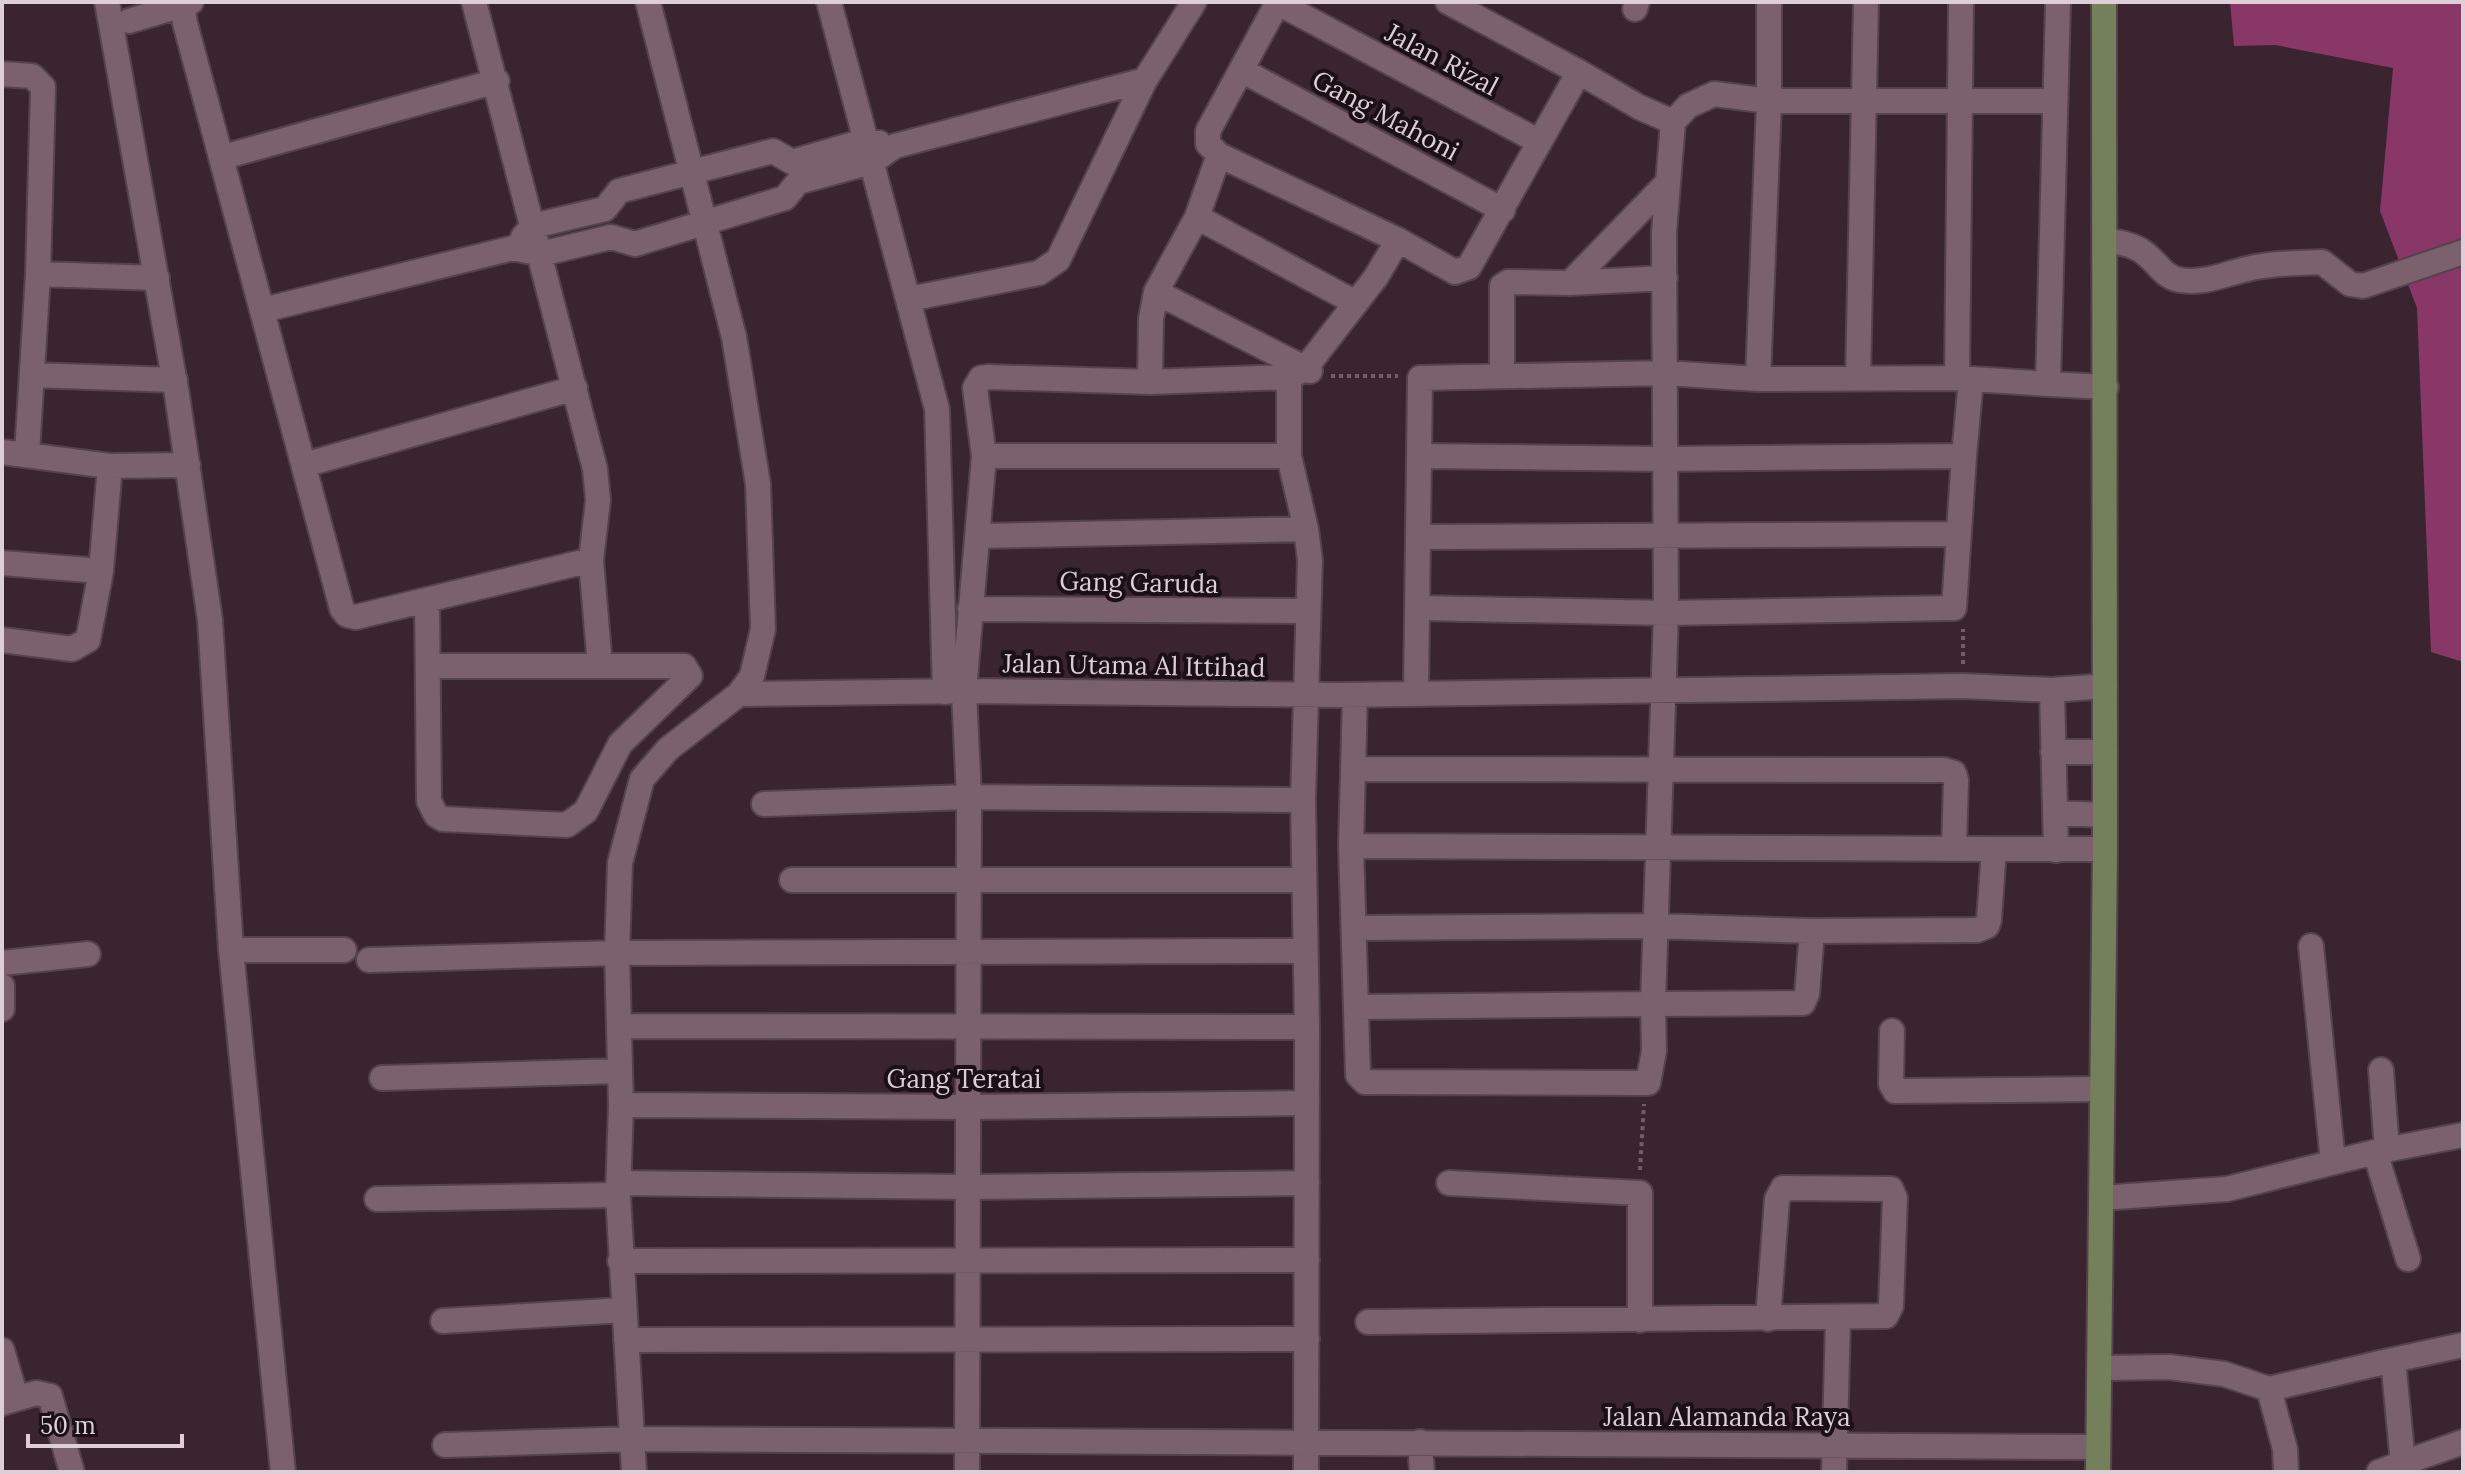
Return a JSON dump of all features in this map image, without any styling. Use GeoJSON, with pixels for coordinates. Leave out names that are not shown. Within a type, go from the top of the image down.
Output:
{"type":"FeatureCollection","features":[{"type":"Feature","properties":{"kind":"main road"},"geometry":{"type":"LineString","coordinates":[[2098,1472],[2105,849],[2107,241],[2104,2]]}},
{"type":"Feature","properties":{"kind":"street"},"geometry":{"type":"LineString","coordinates":[[107,2],[175,380],[210,620],[231,950],[283,1472]]}},
{"type":"Feature","properties":{"kind":"street"},"geometry":{"type":"LineString","coordinates":[[474,2],[497,81],[597,485],[597,528],[591,560],[600,666]]}},
{"type":"Feature","properties":{"kind":"street"},"geometry":{"type":"LineString","coordinates":[[634,1472],[620,1261],[621,1105],[617,953],[620,863],[642,779],[668,749],[739,694],[752,676],[763,629],[758,484],[734,337],[648,2]]}},
{"type":"Feature","properties":{"kind":"street"},"geometry":{"type":"LineString","coordinates":[[829,2],[937,409],[954,691],[969,797],[967,1472]]}},
{"type":"Feature","properties":{"kind":"street"},"geometry":{"type":"LineString","coordinates":[[909,299],[1039,273],[1058,260],[1145,80],[1194,2]]}},
{"type":"Feature","properties":{"kind":"street"},"geometry":{"type":"LineString","coordinates":[[1278,2],[1206,136],[1211,150],[1460,273],[1469,267],[1503,210],[1538,141],[1579,72]]}},
{"type":"Feature","properties":{"kind":"street","name":"Jalan Rizal"},"geometry":{"type":"LineString","coordinates":[[1278,2],[1538,141]]}},
{"type":"Feature","properties":{"kind":"street"},"geometry":{"type":"LineString","coordinates":[[1448,2],[1668,120]]}},
{"type":"Feature","properties":{"kind":"street"},"geometry":{"type":"LineString","coordinates":[[1758,379],[1769,101],[1769,2]]}},
{"type":"Feature","properties":{"kind":"street"},"geometry":{"type":"LineString","coordinates":[[1858,378],[1866,2]]}},
{"type":"Feature","properties":{"kind":"street"},"geometry":{"type":"LineString","coordinates":[[1420,608],[1666,613],[1954,608],[1964,456],[1961,2]]}},
{"type":"Feature","properties":{"kind":"street"},"geometry":{"type":"LineString","coordinates":[[2048,384],[2058,2]]}},
{"type":"Feature","properties":{"kind":"street"},"geometry":{"type":"LineString","coordinates":[[129,21],[187,4],[263,310],[342,609],[347,615],[356,617],[591,560]]}},
{"type":"Feature","properties":{"kind":"street","name":"Gang Mahoni"},"geometry":{"type":"LineString","coordinates":[[1241,70],[1503,210]]}},
{"type":"Feature","properties":{"kind":"street"},"geometry":{"type":"LineString","coordinates":[[2,74],[32,76],[43,87],[38,274],[27,453]]}},
{"type":"Feature","properties":{"kind":"street"},"geometry":{"type":"LineString","coordinates":[[795,172],[1145,80]]}},
{"type":"Feature","properties":{"kind":"street"},"geometry":{"type":"LineString","coordinates":[[223,157],[497,81]]}},
{"type":"Feature","properties":{"kind":"street"},"geometry":{"type":"LineString","coordinates":[[1668,120],[1706,96],[1769,101],[1960,98],[2055,101]]}},
{"type":"Feature","properties":{"kind":"street"},"geometry":{"type":"LineString","coordinates":[[1348,695],[1353,769],[1351,846],[1358,1075],[1365,1082],[1648,1083],[1654,1051],[1655,926],[1666,613],[1663,459],[1668,120]]}},
{"type":"Feature","properties":{"kind":"street"},"geometry":{"type":"LineString","coordinates":[[513,248],[533,226],[605,209],[619,191],[773,151],[795,172]]}},
{"type":"Feature","properties":{"kind":"street"},"geometry":{"type":"LineString","coordinates":[[1150,382],[1151,319],[1156,292],[1197,217],[1219,155]]}},
{"type":"Feature","properties":{"kind":"street"},"geometry":{"type":"LineString","coordinates":[[263,310],[513,248],[541,254],[611,237],[635,244],[785,198],[795,172]]}},
{"type":"Feature","properties":{"kind":"street"},"geometry":{"type":"LineString","coordinates":[[1570,283],[1666,184]]}},
{"type":"Feature","properties":{"kind":"street"},"geometry":{"type":"LineString","coordinates":[[605,209],[611,237]]}},
{"type":"Feature","properties":{"kind":"street"},"geometry":{"type":"LineString","coordinates":[[1197,217],[1356,303]]}},
{"type":"Feature","properties":{"kind":"street"},"geometry":{"type":"LineString","coordinates":[[1306,1472],[1316,1440],[1307,1339],[1307,1027],[1303,880],[1310,560],[1289,456],[1306,373],[1398,240]]}},
{"type":"Feature","properties":{"kind":"street"},"geometry":{"type":"LineString","coordinates":[[2107,241],[2138,246],[2172,277],[2189,281],[2225,277],[2249,268],[2322,262],[2350,284],[2363,286],[2463,252]]}},
{"type":"Feature","properties":{"kind":"street"},"geometry":{"type":"LineString","coordinates":[[38,274],[157,278]]}},
{"type":"Feature","properties":{"kind":"street"},"geometry":{"type":"LineString","coordinates":[[1502,376],[1502,286],[1508,282],[1570,283],[1665,278]]}},
{"type":"Feature","properties":{"kind":"street"},"geometry":{"type":"LineString","coordinates":[[1156,292],[1306,373]]}},
{"type":"Feature","properties":{"kind":"street"},"geometry":{"type":"LineString","coordinates":[[954,691],[970,609],[978,536],[984,456],[975,392],[981,378],[1150,382],[1306,373]]}},
{"type":"Feature","properties":{"kind":"street"},"geometry":{"type":"LineString","coordinates":[[1416,692],[1420,608],[1420,378],[1665,373],[1758,379],[1964,378],[2106,387]]}},
{"type":"Feature","properties":{"kind":"street"},"geometry":{"type":"LineString","coordinates":[[32,375],[175,380]]}},
{"type":"Feature","properties":{"kind":"street"},"geometry":{"type":"LineString","coordinates":[[304,465],[575,388]]}},
{"type":"Feature","properties":{"kind":"street"},"geometry":{"type":"LineString","coordinates":[[2,452],[110,466],[188,465]]}},
{"type":"Feature","properties":{"kind":"street"},"geometry":{"type":"LineString","coordinates":[[984,456],[1289,456]]}},
{"type":"Feature","properties":{"kind":"street"},"geometry":{"type":"LineString","coordinates":[[1421,456],[1663,459],[1964,456]]}},
{"type":"Feature","properties":{"kind":"street"},"geometry":{"type":"LineString","coordinates":[[2,640],[72,649],[84,645],[91,634],[101,571],[110,466]]}},
{"type":"Feature","properties":{"kind":"street"},"geometry":{"type":"LineString","coordinates":[[978,536],[1306,529]]}},
{"type":"Feature","properties":{"kind":"street"},"geometry":{"type":"LineString","coordinates":[[1419,537],[1959,534]]}},
{"type":"Feature","properties":{"kind":"street"},"geometry":{"type":"LineString","coordinates":[[2,563],[101,571]]}},
{"type":"Feature","properties":{"kind":"street"},"geometry":{"type":"LineString","coordinates":[[427,600],[429,801],[436,815],[443,819],[567,825],[586,811],[620,744],[656,705],[689,679],[684,666],[428,666]]}},
{"type":"Feature","properties":{"kind":"street","name":"Gang Garuda"},"geometry":{"type":"LineString","coordinates":[[970,609],[1307,611]]}},
{"type":"Feature","properties":{"kind":"street","name":"Jalan Utama Al Ittihad"},"geometry":{"type":"LineString","coordinates":[[739,694],[954,691],[1348,695],[1963,686],[2052,690],[2105,686]]}},
{"type":"Feature","properties":{"kind":"street"},"geometry":{"type":"LineString","coordinates":[[2052,690],[2056,850]]}},
{"type":"Feature","properties":{"kind":"street"},"geometry":{"type":"LineString","coordinates":[[2053,752],[2105,752]]}},
{"type":"Feature","properties":{"kind":"street"},"geometry":{"type":"LineString","coordinates":[[1353,769],[1950,771],[1956,780],[1954,848]]}},
{"type":"Feature","properties":{"kind":"street"},"geometry":{"type":"LineString","coordinates":[[764,804],[969,797],[1303,800]]}},
{"type":"Feature","properties":{"kind":"street"},"geometry":{"type":"LineString","coordinates":[[2055,813],[2105,815]]}},
{"type":"Feature","properties":{"kind":"street"},"geometry":{"type":"LineString","coordinates":[[1351,846],[2105,849]]}},
{"type":"Feature","properties":{"kind":"street"},"geometry":{"type":"LineString","coordinates":[[1354,928],[1655,926],[1812,931],[1983,929],[1989,920],[1994,849]]}},
{"type":"Feature","properties":{"kind":"street"},"geometry":{"type":"LineString","coordinates":[[792,880],[1303,880]]}},
{"type":"Feature","properties":{"kind":"street"},"geometry":{"type":"LineString","coordinates":[[1357,1007],[1803,1003],[1807,994],[1812,931]]}},
{"type":"Feature","properties":{"kind":"street"},"geometry":{"type":"LineString","coordinates":[[2311,946],[2333,1162]]}},
{"type":"Feature","properties":{"kind":"street"},"geometry":{"type":"LineString","coordinates":[[231,950],[344,950]]}},
{"type":"Feature","properties":{"kind":"street"},"geometry":{"type":"LineString","coordinates":[[369,960],[617,953],[1305,951]]}},
{"type":"Feature","properties":{"kind":"street"},"geometry":{"type":"LineString","coordinates":[[2,963],[88,954]]}},
{"type":"Feature","properties":{"kind":"street"},"geometry":{"type":"LineString","coordinates":[[2,986],[2,1009]]}},
{"type":"Feature","properties":{"kind":"street"},"geometry":{"type":"LineString","coordinates":[[619,1026],[1307,1027]]}},
{"type":"Feature","properties":{"kind":"street"},"geometry":{"type":"LineString","coordinates":[[1892,1031],[1891,1084],[1895,1091],[2102,1089]]}},
{"type":"Feature","properties":{"kind":"street"},"geometry":{"type":"LineString","coordinates":[[2381,1070],[2381,1151],[2408,1259]]}},
{"type":"Feature","properties":{"kind":"street"},"geometry":{"type":"LineString","coordinates":[[382,1078],[619,1071]]}},
{"type":"Feature","properties":{"kind":"street","name":"Gang Teratai"},"geometry":{"type":"LineString","coordinates":[[621,1105],[969,1107],[1307,1103]]}},
{"type":"Feature","properties":{"kind":"street"},"geometry":{"type":"LineString","coordinates":[[2102,1198],[2227,1189],[2381,1151],[2463,1135]]}},
{"type":"Feature","properties":{"kind":"street"},"geometry":{"type":"LineString","coordinates":[[377,1199],[619,1189],[1307,1183]]}},
{"type":"Feature","properties":{"kind":"street"},"geometry":{"type":"LineString","coordinates":[[1449,1183],[1640,1193],[1640,1320]]}},
{"type":"Feature","properties":{"kind":"street"},"geometry":{"type":"LineString","coordinates":[[1368,1322],[1838,1319],[1879,1318],[1889,1312],[1895,1198],[1891,1189],[1884,1186],[1783,1188],[1777,1199],[1768,1319]]}},
{"type":"Feature","properties":{"kind":"street"},"geometry":{"type":"LineString","coordinates":[[620,1261],[968,1263],[1307,1260]]}},
{"type":"Feature","properties":{"kind":"street"},"geometry":{"type":"LineString","coordinates":[[443,1321],[624,1310]]}},
{"type":"Feature","properties":{"kind":"street"},"geometry":{"type":"LineString","coordinates":[[1834,1472],[1838,1319]]}},
{"type":"Feature","properties":{"kind":"street"},"geometry":{"type":"LineString","coordinates":[[626,1340],[1307,1339]]}},
{"type":"Feature","properties":{"kind":"street"},"geometry":{"type":"LineString","coordinates":[[2100,1368],[2169,1367],[2224,1374],[2269,1389],[2463,1345]]}},
{"type":"Feature","properties":{"kind":"street"},"geometry":{"type":"LineString","coordinates":[[2,1350],[9,1400],[41,1393],[52,1399],[72,1472]]}},
{"type":"Feature","properties":{"kind":"street"},"geometry":{"type":"LineString","coordinates":[[2393,1360],[2403,1463]]}},
{"type":"Feature","properties":{"kind":"street"},"geometry":{"type":"LineString","coordinates":[[2269,1389],[2285,1449],[2286,1472]]}},
{"type":"Feature","properties":{"kind":"street","name":"Jalan Alamanda Raya"},"geometry":{"type":"LineString","coordinates":[[445,1445],[632,1439],[1316,1440],[2098,1447]]}},
{"type":"Feature","properties":{"kind":"street"},"geometry":{"type":"LineString","coordinates":[[1420,1442],[1422,1472]]}},
{"type":"Feature","properties":{"kind":"street"},"geometry":{"type":"LineString","coordinates":[[2379,1472],[2463,1442]]}},
{"type":"Feature","properties":{"kind":"path"},"geometry":{"type":"LineString","coordinates":[[1306,373],[1420,378]]}},
{"type":"Feature","properties":{"kind":"path"},"geometry":{"type":"LineString","coordinates":[[1954,608],[1962,618],[1963,686]]}},
{"type":"Feature","properties":{"kind":"path"},"geometry":{"type":"LineString","coordinates":[[1640,1193],[1639,1143],[1648,1083]]}},
{"type":"Feature","properties":{"kind":"shaded area"},"geometry":{"type":"Polygon","coordinates":[[[2230,2],[2463,2],[2463,662],[2431,652],[2417,308],[2380,211],[2393,68],[2275,45],[2234,46],[2230,2]]]}}]}
